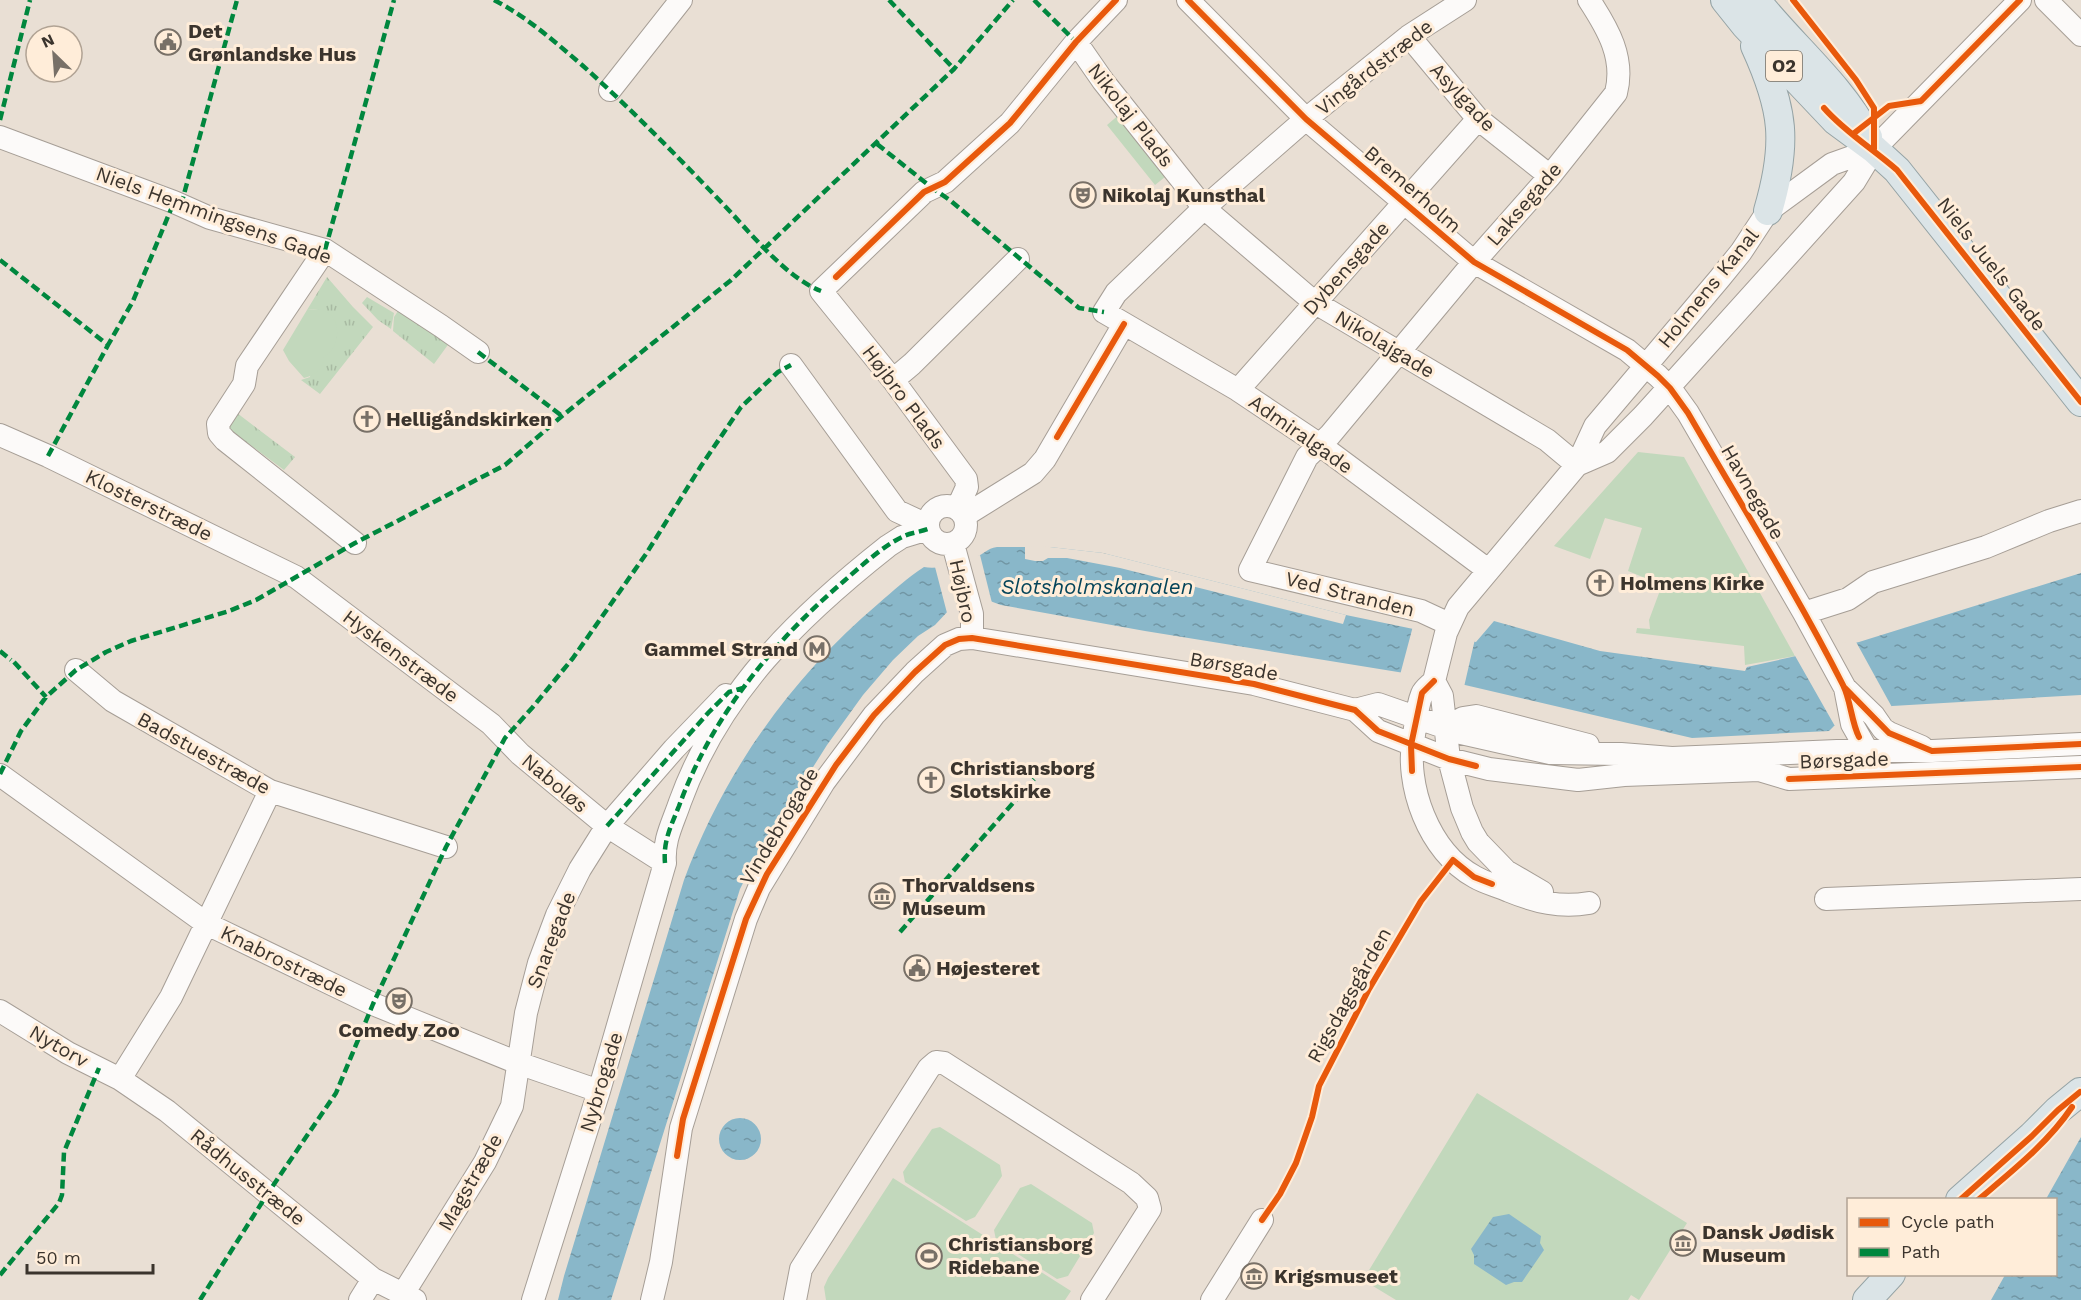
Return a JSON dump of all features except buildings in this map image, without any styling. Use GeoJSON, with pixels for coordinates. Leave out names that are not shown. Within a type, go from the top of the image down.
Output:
{"type":"FeatureCollection","features":[{"type":"Feature","properties":{"kind":"main road","name":"O2"},"geometry":{"type":"LineString","coordinates":[[1725,0],[1750,12],[1836,121],[1874,149]]}},
{"type":"Feature","properties":{"kind":"main road"},"geometry":{"type":"LineString","coordinates":[[1750,12],[1781,124],[1782,149],[1779,173],[1768,211]]}},
{"type":"Feature","properties":{"kind":"main road","name":"Niels Juels Gade"},"geometry":{"type":"LineString","coordinates":[[1874,149],[1897,170],[2081,402]]}},
{"type":"Feature","properties":{"kind":"main road"},"geometry":{"type":"LineString","coordinates":[[1961,1198],[2021,1146],[2062,1106],[2081,1092]]}},
{"type":"Feature","properties":{"kind":"main road"},"geometry":{"type":"LineString","coordinates":[[1980,1198],[2047,1137],[2081,1092]]}},
{"type":"Feature","properties":{"kind":"main road"},"geometry":{"type":"LineString","coordinates":[[1854,1300],[1875,1276]]}},
{"type":"Feature","properties":{"kind":"main road"},"geometry":{"type":"LineString","coordinates":[[1867,1300],[1890,1276]]}},
{"type":"Feature","properties":{"kind":"street"},"geometry":{"type":"LineString","coordinates":[[610,90],[681,0]]}},
{"type":"Feature","properties":{"kind":"street"},"geometry":{"type":"LineString","coordinates":[[1076,42],[1116,0]]}},
{"type":"Feature","properties":{"kind":"street","name":"Bremerholm"},"geometry":{"type":"LineString","coordinates":[[1188,0],[1306,119],[1474,262],[1606,337],[1646,364]]}},
{"type":"Feature","properties":{"kind":"street","name":"Vingårdstræde"},"geometry":{"type":"LineString","coordinates":[[1204,208],[1306,119],[1409,36],[1465,0]]}},
{"type":"Feature","properties":{"kind":"street","name":"Laksegade"},"geometry":{"type":"LineString","coordinates":[[1250,570],[1307,457],[1320,445],[1474,262],[1550,176],[1616,93],[1620,78],[1617,54],[1602,21],[1589,0]]}},
{"type":"Feature","properties":{"kind":"street"},"geometry":{"type":"LineString","coordinates":[[1874,149],[2020,0]]}},
{"type":"Feature","properties":{"kind":"street"},"geometry":{"type":"LineString","coordinates":[[2046,0],[2081,35]]}},
{"type":"Feature","properties":{"kind":"street","name":"Asylgade"},"geometry":{"type":"LineString","coordinates":[[1409,36],[1478,119],[1550,176]]}},
{"type":"Feature","properties":{"kind":"street","name":"Nikolaj Plads"},"geometry":{"type":"LineString","coordinates":[[821,291],[924,192],[945,182],[1010,123],[1076,42],[1103,81],[1204,208]]}},
{"type":"Feature","properties":{"kind":"street","name":"Dybensgade"},"geometry":{"type":"LineString","coordinates":[[1238,390],[1478,119]]}},
{"type":"Feature","properties":{"kind":"street","name":"Niels Hemmingsens Gade"},"geometry":{"type":"LineString","coordinates":[[0,137],[174,202],[210,218],[325,250],[478,352]]}},
{"type":"Feature","properties":{"kind":"street","name":"Holmens Kanal"},"geometry":{"type":"LineString","coordinates":[[1434,681],[1447,628],[1458,608],[1577,465],[1595,426],[1727,269],[1768,211],[1832,164],[1874,149]]}},
{"type":"Feature","properties":{"kind":"street","name":"Holmens Kanal"},"geometry":{"type":"LineString","coordinates":[[1577,465],[1615,446],[1670,388],[1854,182],[1874,149]]}},
{"type":"Feature","properties":{"kind":"street","name":"Nikolajgade"},"geometry":{"type":"LineString","coordinates":[[1204,208],[1314,302],[1547,440],[1577,465]]}},
{"type":"Feature","properties":{"kind":"street","name":"Admiralgade"},"geometry":{"type":"LineString","coordinates":[[1204,208],[1116,293],[1104,312],[1238,390],[1320,445],[1488,570]]}},
{"type":"Feature","properties":{"kind":"street"},"geometry":{"type":"LineString","coordinates":[[325,250],[247,366],[244,384],[218,424],[219,433],[225,440],[355,543]]}},
{"type":"Feature","properties":{"kind":"street"},"geometry":{"type":"LineString","coordinates":[[893,380],[1018,259]]}},
{"type":"Feature","properties":{"kind":"street","name":"Højbro Plads"},"geometry":{"type":"LineString","coordinates":[[821,291],[893,380],[966,479],[967,488],[960,512]]}},
{"type":"Feature","properties":{"kind":"street"},"geometry":{"type":"LineString","coordinates":[[960,512],[1033,473],[1045,459],[1124,324]]}},
{"type":"Feature","properties":{"kind":"street","name":"Havnegade"},"geometry":{"type":"LineString","coordinates":[[1646,364],[1670,388],[1688,414],[1845,688]]}},
{"type":"Feature","properties":{"kind":"street"},"geometry":{"type":"LineString","coordinates":[[790,365],[897,511],[928,527]]}},
{"type":"Feature","properties":{"kind":"street","name":"Klosterstræde"},"geometry":{"type":"LineString","coordinates":[[0,435],[48,456],[296,577]]}},
{"type":"Feature","properties":{"kind":"street"},"geometry":{"type":"LineString","coordinates":[[951,506],[960,512],[965,531],[955,552],[933,539],[928,527],[928,519],[937,508],[951,506]]}},
{"type":"Feature","properties":{"kind":"street"},"geometry":{"type":"LineString","coordinates":[[1804,613],[1848,599],[1873,582],[1986,547],[2049,521],[2081,511]]}},
{"type":"Feature","properties":{"kind":"street"},"geometry":{"type":"LineString","coordinates":[[665,863],[663,847],[689,780],[709,740],[743,688],[781,640],[839,586],[902,537],[928,527]]}},
{"type":"Feature","properties":{"kind":"street","name":"Højbro"},"geometry":{"type":"LineString","coordinates":[[955,552],[970,607],[972,638]]}},
{"type":"Feature","properties":{"kind":"street","name":"Ved Stranden"},"geometry":{"type":"LineString","coordinates":[[1250,570],[1421,611],[1447,628]]}},
{"type":"Feature","properties":{"kind":"street","name":"Hyskenstræde"},"geometry":{"type":"LineString","coordinates":[[296,577],[491,724],[505,738]]}},
{"type":"Feature","properties":{"kind":"street","name":"Børsgade"},"geometry":{"type":"LineString","coordinates":[[972,638],[1254,684],[1355,710],[1378,731],[1449,759],[1489,770],[1578,780],[1624,775],[1759,770],[1789,779],[2081,767]]}},
{"type":"Feature","properties":{"kind":"street","name":"Vindebrogade"},"geometry":{"type":"LineString","coordinates":[[652,1300],[661,1262],[683,1119],[746,919],[759,888],[836,765],[874,715],[915,672],[945,645],[959,639],[972,638]]}},
{"type":"Feature","properties":{"kind":"street","name":"Badstuestræde"},"geometry":{"type":"LineString","coordinates":[[76,670],[113,701],[270,791],[446,847]]}},
{"type":"Feature","properties":{"kind":"street"},"geometry":{"type":"LineString","coordinates":[[1434,681],[1442,696],[1449,759],[1467,819],[1478,842],[1506,871],[1578,905],[1525,898],[1474,877],[1453,860],[1433,832],[1413,783],[1412,745],[1422,693],[1434,681]]}},
{"type":"Feature","properties":{"kind":"street"},"geometry":{"type":"LineString","coordinates":[[665,863],[607,826],[709,712],[729,692],[743,688]]}},
{"type":"Feature","properties":{"kind":"street"},"geometry":{"type":"LineString","coordinates":[[1845,688],[1874,716],[1883,729],[1932,751]]}},
{"type":"Feature","properties":{"kind":"street"},"geometry":{"type":"LineString","coordinates":[[1845,688],[1852,724],[1881,775]]}},
{"type":"Feature","properties":{"kind":"street","name":"Børsgade"},"geometry":{"type":"LineString","coordinates":[[1355,710],[1378,704],[1486,740],[1550,753],[1621,754],[1672,758],[1932,751],[2081,744]]}},
{"type":"Feature","properties":{"kind":"street","name":"Naboløs"},"geometry":{"type":"LineString","coordinates":[[505,738],[520,754],[607,826]]}},
{"type":"Feature","properties":{"kind":"street","name":"Knabrostræde"},"geometry":{"type":"LineString","coordinates":[[0,775],[207,924],[373,1004],[518,1063],[599,1091]]}},
{"type":"Feature","properties":{"kind":"street"},"geometry":{"type":"LineString","coordinates":[[120,1079],[171,997],[270,791]]}},
{"type":"Feature","properties":{"kind":"street"},"geometry":{"type":"LineString","coordinates":[[1433,832],[1447,835],[1453,833],[1467,819]]}},
{"type":"Feature","properties":{"kind":"street","name":"Snaregade"},"geometry":{"type":"LineString","coordinates":[[518,1063],[526,1013],[539,963],[580,869],[607,826]]}},
{"type":"Feature","properties":{"kind":"street"},"geometry":{"type":"LineString","coordinates":[[1453,860],[1464,857],[1478,842]]}},
{"type":"Feature","properties":{"kind":"street"},"geometry":{"type":"LineString","coordinates":[[1453,860],[1498,863]]}},
{"type":"Feature","properties":{"kind":"street","name":"Nybrogade"},"geometry":{"type":"LineString","coordinates":[[533,1300],[599,1091],[665,863]]}},
{"type":"Feature","properties":{"kind":"street"},"geometry":{"type":"LineString","coordinates":[[1826,899],[2081,889]]}},
{"type":"Feature","properties":{"kind":"street","name":"Nytorv"},"geometry":{"type":"LineString","coordinates":[[0,1011],[68,1053],[120,1079]]}},
{"type":"Feature","properties":{"kind":"street"},"geometry":{"type":"LineString","coordinates":[[795,1300],[801,1269],[929,1068],[936,1062],[944,1063],[1055,1134],[1131,1184],[1147,1198],[1150,1209],[1092,1300]]}},
{"type":"Feature","properties":{"kind":"street","name":"Magstræde"},"geometry":{"type":"LineString","coordinates":[[409,1297],[485,1162],[512,1106],[518,1063]]}},
{"type":"Feature","properties":{"kind":"street","name":"Rådhusstræde"},"geometry":{"type":"LineString","coordinates":[[120,1079],[167,1111],[373,1279],[409,1297]]}},
{"type":"Feature","properties":{"kind":"street"},"geometry":{"type":"LineString","coordinates":[[1212,1300],[1262,1220]]}},
{"type":"Feature","properties":{"kind":"street"},"geometry":{"type":"LineString","coordinates":[[360,1300],[373,1279]]}},
{"type":"Feature","properties":{"kind":"green space"},"geometry":{"type":"Polygon","coordinates":[[[1121,113],[1170,173],[1155,185],[1107,125],[1121,113]]]}},
{"type":"Feature","properties":{"kind":"green space"},"geometry":{"type":"Polygon","coordinates":[[[327,277],[373,327],[320,394],[301,380],[310,377],[318,309],[307,310],[327,277]]]}},
{"type":"Feature","properties":{"kind":"green space"},"geometry":{"type":"Polygon","coordinates":[[[367,297],[394,313],[391,329],[378,320],[362,303],[367,297]]]}},
{"type":"Feature","properties":{"kind":"green space"},"geometry":{"type":"Polygon","coordinates":[[[400,308],[450,342],[434,364],[393,331],[394,317],[400,308]]]}},
{"type":"Feature","properties":{"kind":"green space"},"geometry":{"type":"Polygon","coordinates":[[[318,309],[332,316],[337,338],[330,352],[324,357],[320,368],[304,378],[289,361],[283,350],[307,310],[318,309]]]}},
{"type":"Feature","properties":{"kind":"green space"},"geometry":{"type":"Polygon","coordinates":[[[237,413],[295,457],[284,470],[230,430],[229,424],[237,413]]]}},
{"type":"Feature","properties":{"kind":"green space"},"geometry":{"type":"Polygon","coordinates":[[[1638,452],[1684,457],[1795,656],[1745,665],[1744,646],[1636,633],[1637,628],[1650,629],[1649,620],[1662,585],[1628,571],[1642,528],[1605,518],[1590,559],[1554,546],[1638,452]]]}},
{"type":"Feature","properties":{"kind":"green space"},"geometry":{"type":"Polygon","coordinates":[[[1477,1093],[1687,1223],[1639,1300],[1631,1295],[1628,1300],[1396,1300],[1363,1280],[1477,1093]]]}},
{"type":"Feature","properties":{"kind":"green space"},"geometry":{"type":"Polygon","coordinates":[[[940,1127],[1000,1165],[1002,1176],[975,1217],[966,1221],[905,1182],[903,1172],[932,1129],[940,1127]]]}},
{"type":"Feature","properties":{"kind":"green space","name":"Christiansborg Ridebane"},"geometry":{"type":"Polygon","coordinates":[[[893,1178],[1071,1291],[1065,1300],[826,1300],[824,1287],[828,1278],[893,1178]]]}},
{"type":"Feature","properties":{"kind":"green space"},"geometry":{"type":"Polygon","coordinates":[[[1031,1184],[1092,1223],[1094,1233],[1068,1276],[1057,1279],[996,1240],[994,1230],[1020,1188],[1031,1184]]]}},
{"type":"Feature","properties":{"kind":"water","name":"Slotsholmskanalen"},"geometry":{"type":"Polygon","coordinates":[[[997,547],[1050,547],[1103,553],[1346,615],[1476,642],[1494,621],[1600,651],[1745,671],[1747,667],[1859,642],[2081,573],[2081,695],[1892,706],[1834,726],[1829,731],[1692,738],[1435,678],[1145,631],[1001,605],[990,601],[949,610],[935,625],[918,636],[893,660],[863,695],[827,745],[755,859],[740,889],[611,1300],[558,1300],[684,880],[700,840],[740,765],[763,729],[817,663],[846,633],[901,584],[924,567],[936,568],[957,564],[997,547]]]}},
{"type":"Feature","properties":{"kind":"water"},"geometry":{"type":"Polygon","coordinates":[[[740,1118],[755,1124],[761,1139],[755,1154],[740,1160],[725,1154],[719,1139],[725,1124],[740,1118]]]}},
{"type":"Feature","properties":{"kind":"water"},"geometry":{"type":"Polygon","coordinates":[[[2081,1137],[2081,1300],[1991,1300],[2004,1276],[2057,1276],[2057,1198],[2047,1198],[2081,1137]]]}},
{"type":"Feature","properties":{"kind":"water"},"geometry":{"type":"Polygon","coordinates":[[[1509,1214],[1541,1236],[1540,1243],[1544,1250],[1522,1282],[1506,1285],[1474,1264],[1471,1249],[1493,1217],[1509,1214]]]}},
{"type":"Feature","properties":{"kind":"pier"},"geometry":{"type":"Polygon","coordinates":[[[1025,546],[1103,553],[1346,615],[1343,624],[1120,568],[1067,558],[1048,558],[1043,561],[1025,559],[1025,546]]]}},
{"type":"Feature","properties":{"kind":"pier"},"geometry":{"type":"Polygon","coordinates":[[[980,555],[992,603],[947,613],[935,567],[980,555]]]}},
{"type":"Feature","properties":{"kind":"pier"},"geometry":{"type":"Polygon","coordinates":[[[1413,626],[1475,639],[1464,687],[1400,675],[1413,626]]]}},
{"type":"Feature","properties":{"kind":"pier"},"geometry":{"type":"Polygon","coordinates":[[[1855,640],[1893,709],[1836,728],[1794,654],[1855,640]]]}},
{"type":"Feature","properties":{"kind":"marked path"},"geometry":{"type":"LineString","coordinates":[[0,120],[30,0]]}},
{"type":"Feature","properties":{"kind":"marked path"},"geometry":{"type":"LineString","coordinates":[[181,205],[237,0]]}},
{"type":"Feature","properties":{"kind":"marked path"},"geometry":{"type":"LineString","coordinates":[[325,250],[394,0]]}},
{"type":"Feature","properties":{"kind":"marked path"},"geometry":{"type":"LineString","coordinates":[[494,0],[551,38],[582,65],[671,151],[781,265],[808,285],[821,291]]}},
{"type":"Feature","properties":{"kind":"marked path"},"geometry":{"type":"LineString","coordinates":[[889,0],[954,69]]}},
{"type":"Feature","properties":{"kind":"marked path"},"geometry":{"type":"LineString","coordinates":[[0,774],[21,731],[46,697],[76,670],[106,652],[131,641],[229,611],[256,600],[355,543],[505,465],[562,416],[730,281],[954,69],[1013,0]]}},
{"type":"Feature","properties":{"kind":"marked path"},"geometry":{"type":"LineString","coordinates":[[1034,0],[1076,42]]}},
{"type":"Feature","properties":{"kind":"marked path"},"geometry":{"type":"LineString","coordinates":[[877,144],[951,201],[1079,308],[1104,312]]}},
{"type":"Feature","properties":{"kind":"marked path"},"geometry":{"type":"LineString","coordinates":[[0,260],[108,345],[133,301],[174,202]]}},
{"type":"Feature","properties":{"kind":"marked path"},"geometry":{"type":"LineString","coordinates":[[48,456],[108,345]]}},
{"type":"Feature","properties":{"kind":"marked path"},"geometry":{"type":"LineString","coordinates":[[478,352],[562,416]]}},
{"type":"Feature","properties":{"kind":"marked path"},"geometry":{"type":"LineString","coordinates":[[200,1300],[268,1193],[336,1093],[373,1004],[446,847],[505,738],[573,658],[646,554],[741,407],[778,372],[791,365]]}},
{"type":"Feature","properties":{"kind":"marked path"},"geometry":{"type":"LineString","coordinates":[[665,863],[668,834],[693,773],[709,742],[747,683],[792,630],[864,563],[908,534],[928,529]]}},
{"type":"Feature","properties":{"kind":"marked path"},"geometry":{"type":"LineString","coordinates":[[0,651],[11,660]]}},
{"type":"Feature","properties":{"kind":"marked path"},"geometry":{"type":"LineString","coordinates":[[14,662],[46,697]]}},
{"type":"Feature","properties":{"kind":"marked path"},"geometry":{"type":"LineString","coordinates":[[607,826],[709,712],[729,692],[743,688]]}},
{"type":"Feature","properties":{"kind":"marked path"},"geometry":{"type":"LineString","coordinates":[[900,932],[1034,779]]}},
{"type":"Feature","properties":{"kind":"marked path"},"geometry":{"type":"LineString","coordinates":[[0,1275],[59,1203],[62,1195],[64,1152],[99,1068]]}},
{"type":"Feature","properties":{"kind":"cycle path"},"geometry":{"type":"LineString","coordinates":[[836,277],[924,192],[945,182],[1010,123],[1076,42],[1116,0]]}},
{"type":"Feature","properties":{"kind":"cycle path"},"geometry":{"type":"LineString","coordinates":[[1188,0],[1306,119],[1474,262],[1627,350],[1670,388],[1688,413],[1825,650],[1846,691],[1859,737]]}},
{"type":"Feature","properties":{"kind":"cycle path"},"geometry":{"type":"LineString","coordinates":[[1793,0],[1856,80],[1874,108],[1874,149]]}},
{"type":"Feature","properties":{"kind":"cycle path"},"geometry":{"type":"LineString","coordinates":[[1921,101],[2020,0]]}},
{"type":"Feature","properties":{"kind":"cycle path"},"geometry":{"type":"LineString","coordinates":[[1853,134],[1889,106],[1921,101]]}},
{"type":"Feature","properties":{"kind":"cycle path"},"geometry":{"type":"LineString","coordinates":[[1824,108],[1850,133],[1897,170],[2081,402]]}},
{"type":"Feature","properties":{"kind":"cycle path"},"geometry":{"type":"LineString","coordinates":[[1057,437],[1124,324]]}},
{"type":"Feature","properties":{"kind":"cycle path"},"geometry":{"type":"LineString","coordinates":[[677,1156],[683,1119],[746,919],[767,874],[836,765],[874,715],[915,672],[945,645],[959,639],[972,638],[1254,684],[1355,710],[1378,731],[1449,759],[1476,766]]}},
{"type":"Feature","properties":{"kind":"cycle path"},"geometry":{"type":"LineString","coordinates":[[1412,771],[1411,745],[1422,693],[1434,681]]}},
{"type":"Feature","properties":{"kind":"cycle path"},"geometry":{"type":"LineString","coordinates":[[1845,688],[1889,733],[1932,751],[2081,744]]}},
{"type":"Feature","properties":{"kind":"cycle path"},"geometry":{"type":"LineString","coordinates":[[1789,779],[2081,767]]}},
{"type":"Feature","properties":{"kind":"cycle path","name":"Rigsdagsgården"},"geometry":{"type":"LineString","coordinates":[[1262,1220],[1280,1194],[1296,1163],[1312,1117],[1319,1086],[1369,989],[1421,901],[1453,860],[1474,877],[1492,884]]}},
{"type":"Feature","properties":{"kind":"cycle path"},"geometry":{"type":"LineString","coordinates":[[1962,1198],[2080,1092]]}},
{"type":"Feature","properties":{"kind":"cycle path"},"geometry":{"type":"LineString","coordinates":[[1980,1198],[2040,1145],[2072,1107]]}},
{"type":"Feature","properties":{"kind":"place","name":"Det Grønlandske Hus"},"geometry":{"type":"Point","coordinates":[168,42]}},
{"type":"Feature","properties":{"kind":"place","name":"Nikolaj Kunsthal"},"geometry":{"type":"Point","coordinates":[1083,195]}},
{"type":"Feature","properties":{"kind":"place","name":"Helligåndskirken"},"geometry":{"type":"Point","coordinates":[367,419]}},
{"type":"Feature","properties":{"kind":"place","name":"Holmens Kirke"},"geometry":{"type":"Point","coordinates":[1600,583]}},
{"type":"Feature","properties":{"kind":"place","name":"Gammel Strand"},"geometry":{"type":"Point","coordinates":[817,649]}},
{"type":"Feature","properties":{"kind":"place","name":"Christiansborg Slotskirke"},"geometry":{"type":"Point","coordinates":[931,780]}},
{"type":"Feature","properties":{"kind":"place","name":"Thorvaldsens Museum"},"geometry":{"type":"Point","coordinates":[882,896]}},
{"type":"Feature","properties":{"kind":"place","name":"Højesteret"},"geometry":{"type":"Point","coordinates":[917,968]}},
{"type":"Feature","properties":{"kind":"place","name":"Comedy Zoo"},"geometry":{"type":"Point","coordinates":[399,1001]}},
{"type":"Feature","properties":{"kind":"place","name":"Dansk Jødisk Museum"},"geometry":{"type":"Point","coordinates":[1683,1243]}},
{"type":"Feature","properties":{"kind":"place","name":"Christiansborg Ridebane"},"geometry":{"type":"Point","coordinates":[929,1256]}},
{"type":"Feature","properties":{"kind":"place","name":"Krigsmuseet"},"geometry":{"type":"Point","coordinates":[1254,1276]}}]}
